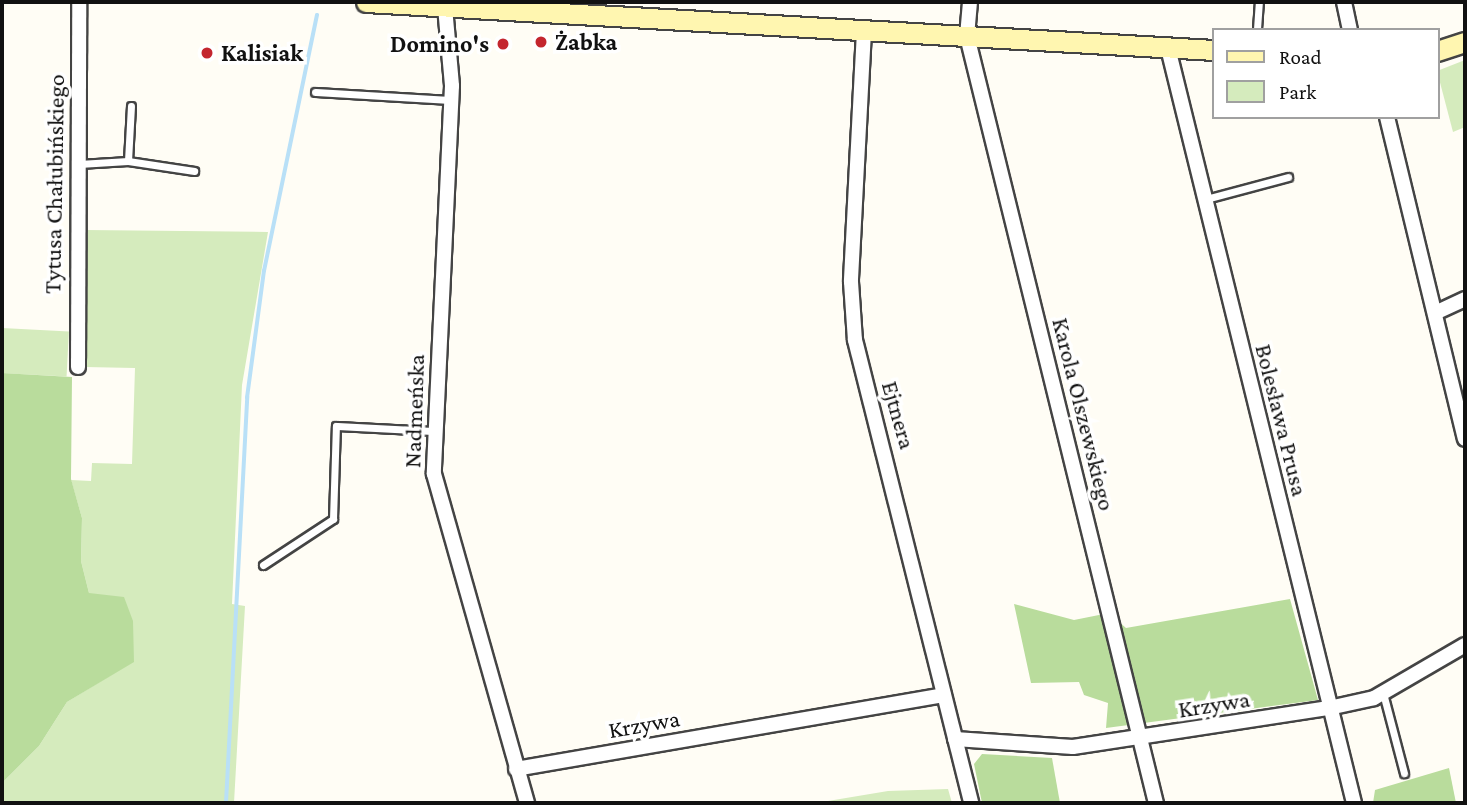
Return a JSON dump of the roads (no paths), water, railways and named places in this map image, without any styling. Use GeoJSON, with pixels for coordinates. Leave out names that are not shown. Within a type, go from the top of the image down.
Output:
{"type":"FeatureCollection","features":[{"type":"Feature","properties":{"kind":"street","name":"Tytusa Chałubińskiego"},"geometry":{"type":"LineString","coordinates":[[78,367],[76,164],[79,2]]}},
{"type":"Feature","properties":{"kind":"street"},"geometry":{"type":"LineString","coordinates":[[366,2],[1212,50]]}},
{"type":"Feature","properties":{"kind":"street"},"geometry":{"type":"LineString","coordinates":[[967,36],[971,2]]}},
{"type":"Feature","properties":{"kind":"street"},"geometry":{"type":"LineString","coordinates":[[1344,2],[1350,28]]}},
{"type":"Feature","properties":{"kind":"street","name":"Nadmeńska"},"geometry":{"type":"LineString","coordinates":[[445,7],[451,100],[434,431],[441,513],[527,803]]}},
{"type":"Feature","properties":{"kind":"street","name":"Ejtnera"},"geometry":{"type":"LineString","coordinates":[[864,31],[851,309],[971,803]]}},
{"type":"Feature","properties":{"kind":"street","name":"Karola Olszewskiego"},"geometry":{"type":"LineString","coordinates":[[967,36],[1156,803]]}},
{"type":"Feature","properties":{"kind":"street"},"geometry":{"type":"LineString","coordinates":[[1439,50],[1465,42]]}},
{"type":"Feature","properties":{"kind":"street","name":"Bolesława Prusa"},"geometry":{"type":"LineString","coordinates":[[1168,48],[1354,803]]}},
{"type":"Feature","properties":{"kind":"street"},"geometry":{"type":"LineString","coordinates":[[1387,119],[1465,439]]}},
{"type":"Feature","properties":{"kind":"street"},"geometry":{"type":"LineString","coordinates":[[1435,313],[1465,299]]}},
{"type":"Feature","properties":{"kind":"street","name":"Krzywa"},"geometry":{"type":"LineString","coordinates":[[955,739],[1073,747],[1140,739],[1329,708],[1383,693],[1465,645]]}},
{"type":"Feature","properties":{"kind":"street","name":"Krzywa"},"geometry":{"type":"LineString","coordinates":[[516,769],[944,695]]}},
{"type":"Feature","properties":{"kind":"lane"},"geometry":{"type":"LineString","coordinates":[[1257,28],[1259,2]]}},
{"type":"Feature","properties":{"kind":"lane"},"geometry":{"type":"LineString","coordinates":[[315,92],[451,100]]}},
{"type":"Feature","properties":{"kind":"lane"},"geometry":{"type":"LineString","coordinates":[[128,161],[131,106]]}},
{"type":"Feature","properties":{"kind":"lane"},"geometry":{"type":"LineString","coordinates":[[76,164],[128,161],[194,171]]}},
{"type":"Feature","properties":{"kind":"lane"},"geometry":{"type":"LineString","coordinates":[[1205,199],[1288,177]]}},
{"type":"Feature","properties":{"kind":"lane"},"geometry":{"type":"LineString","coordinates":[[263,565],[333,519],[336,426],[434,431]]}},
{"type":"Feature","properties":{"kind":"lane"},"geometry":{"type":"LineString","coordinates":[[1383,693],[1404,773]]}},
{"type":"Feature","properties":{"kind":"waterway"},"geometry":{"type":"LineString","coordinates":[[226,803],[247,398],[264,271],[317,15]]}},
{"type":"Feature","properties":{"kind":"place","name":"Żabka"},"geometry":{"type":"Point","coordinates":[541,42]}},
{"type":"Feature","properties":{"kind":"place","name":"Domino's"},"geometry":{"type":"Point","coordinates":[503,44]}},
{"type":"Feature","properties":{"kind":"place","name":"Kalisiak"},"geometry":{"type":"Point","coordinates":[207,53]}}]}
